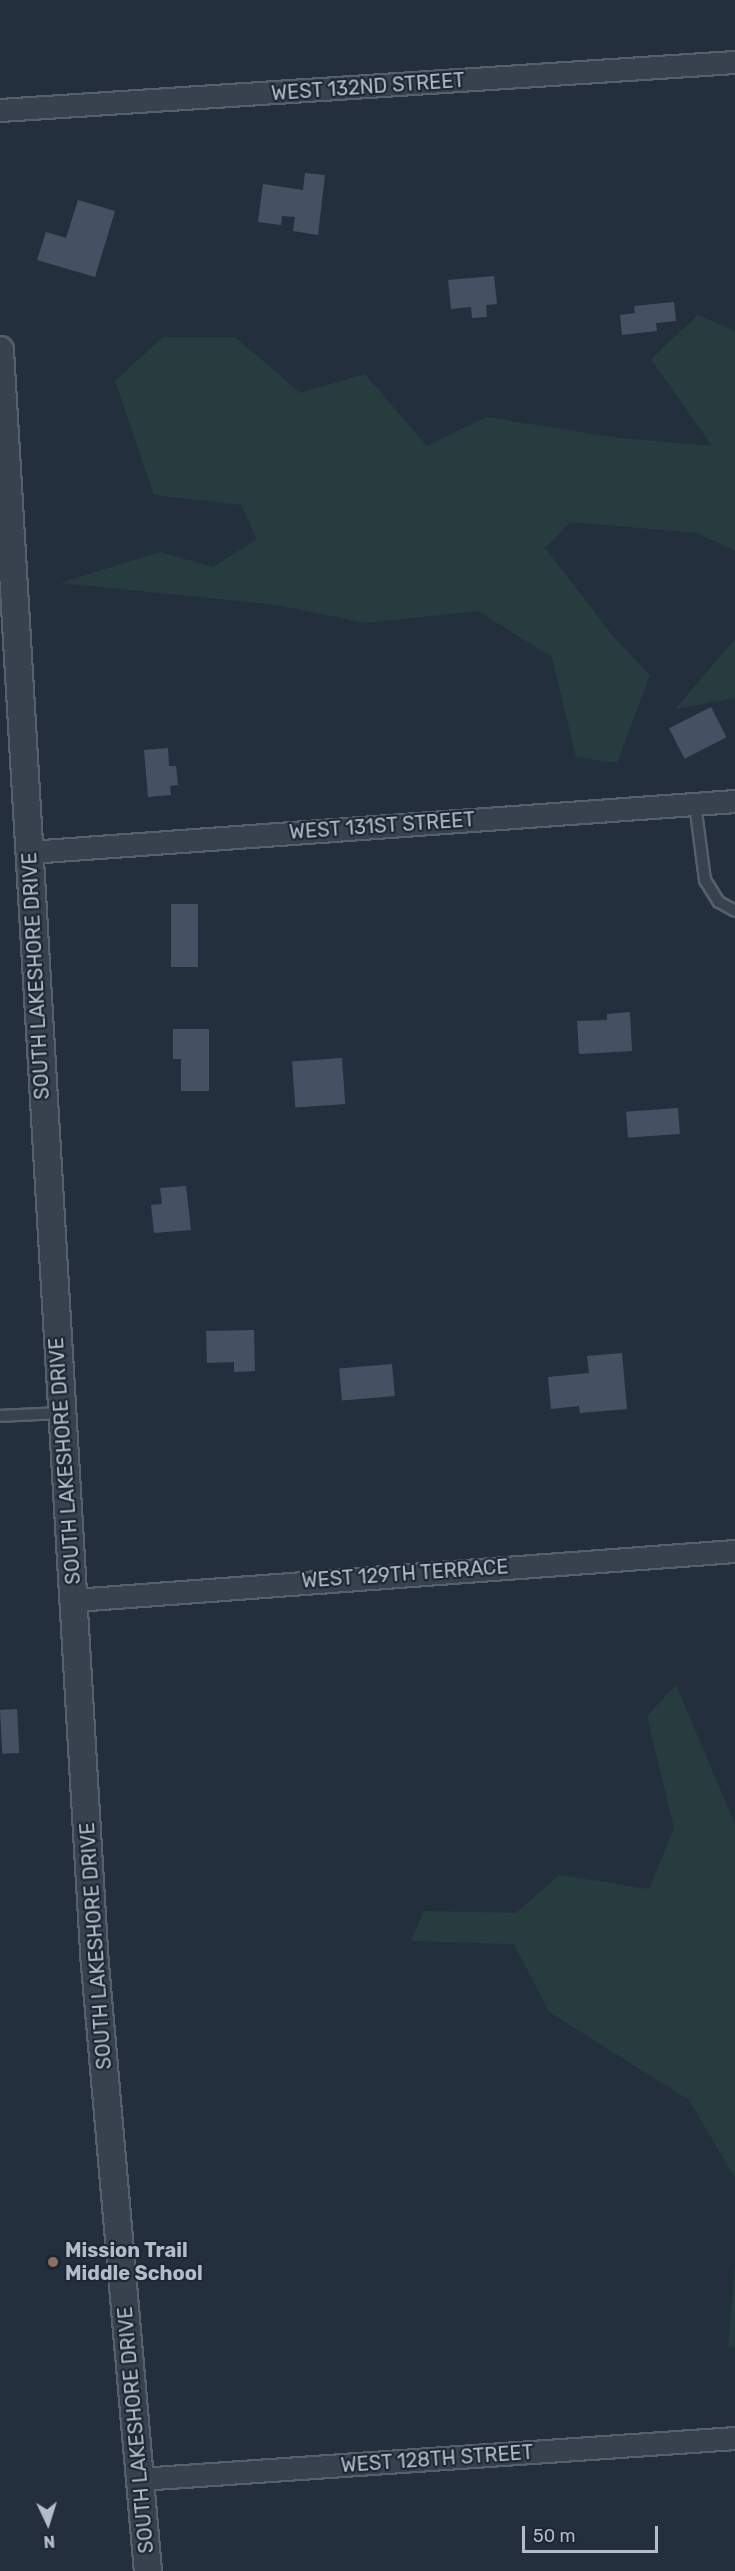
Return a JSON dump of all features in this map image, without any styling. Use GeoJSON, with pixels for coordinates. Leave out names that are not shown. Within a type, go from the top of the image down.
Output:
{"type":"FeatureCollection","features":[{"type":"Feature","properties":{"kind":"street","name":"WEST 132ND STREET"},"geometry":{"type":"LineString","coordinates":[[0,110],[735,62]]}},
{"type":"Feature","properties":{"kind":"street","name":"SOUTH LAKESHORE DRIVE"},"geometry":{"type":"LineString","coordinates":[[0,350],[1,404],[61,1413],[75,1600],[94,1953],[148,2571]]}},
{"type":"Feature","properties":{"kind":"street","name":"WEST 131ST STREET"},"geometry":{"type":"LineString","coordinates":[[29,852],[735,801]]}},
{"type":"Feature","properties":{"kind":"street","name":"WEST 129TH TERRACE"},"geometry":{"type":"LineString","coordinates":[[75,1600],[735,1551]]}},
{"type":"Feature","properties":{"kind":"street","name":"WEST 128TH STREET"},"geometry":{"type":"LineString","coordinates":[[140,2480],[735,2438]]}},
{"type":"Feature","properties":{"kind":"lane"},"geometry":{"type":"LineString","coordinates":[[695,804],[705,880],[719,902],[735,911]]}},
{"type":"Feature","properties":{"kind":"lane"},"geometry":{"type":"LineString","coordinates":[[0,1416],[61,1413]]}},
{"type":"Feature","properties":{"kind":"green space"},"geometry":{"type":"Polygon","coordinates":[[[698,315],[735,331],[735,551],[697,533],[570,522],[545,548],[617,641],[650,675],[617,763],[576,757],[552,657],[478,611],[366,623],[277,605],[60,583],[160,552],[213,567],[257,539],[241,505],[154,495],[115,381],[163,337],[235,337],[300,393],[365,374],[427,446],[486,417],[620,438],[712,446],[651,359],[698,315]]]}},
{"type":"Feature","properties":{"kind":"green space"},"geometry":{"type":"Polygon","coordinates":[[[735,639],[735,698],[675,709],[735,639]]]}},
{"type":"Feature","properties":{"kind":"green space"},"geometry":{"type":"Polygon","coordinates":[[[676,1685],[735,1824],[735,2178],[689,2100],[549,2012],[514,1944],[411,1941],[424,1911],[516,1913],[559,1875],[649,1889],[674,1828],[647,1716],[676,1685]]]}},
{"type":"Feature","properties":{"kind":"green space"},"geometry":{"type":"Polygon","coordinates":[[[735,2262],[735,2346],[728,2347],[735,2262]]]}},
{"type":"Feature","properties":{"kind":"building"},"geometry":{"type":"Polygon","coordinates":[[[305,173],[325,175],[318,235],[293,231],[295,217],[282,216],[281,225],[258,222],[263,184],[303,190],[305,173]]]}},
{"type":"Feature","properties":{"kind":"building"},"geometry":{"type":"Polygon","coordinates":[[[78,200],[115,211],[95,277],[37,260],[46,232],[66,238],[78,200]]]}},
{"type":"Feature","properties":{"kind":"building"},"geometry":{"type":"Polygon","coordinates":[[[494,276],[497,304],[486,305],[487,317],[472,318],[471,307],[451,309],[448,280],[494,276]]]}},
{"type":"Feature","properties":{"kind":"building"},"geometry":{"type":"Polygon","coordinates":[[[674,302],[676,321],[656,323],[657,331],[622,335],[620,315],[635,313],[634,306],[674,302]]]}},
{"type":"Feature","properties":{"kind":"building"},"geometry":{"type":"Polygon","coordinates":[[[711,707],[726,737],[685,759],[669,728],[711,707]]]}},
{"type":"Feature","properties":{"kind":"building"},"geometry":{"type":"Polygon","coordinates":[[[168,748],[169,766],[176,766],[178,785],[170,786],[171,795],[148,797],[144,750],[168,748]]]}},
{"type":"Feature","properties":{"kind":"building"},"geometry":{"type":"Polygon","coordinates":[[[171,904],[198,904],[198,967],[171,967],[171,904]]]}},
{"type":"Feature","properties":{"kind":"building"},"geometry":{"type":"Polygon","coordinates":[[[630,1012],[632,1051],[579,1054],[577,1021],[607,1020],[607,1014],[630,1012]]]}},
{"type":"Feature","properties":{"kind":"building"},"geometry":{"type":"Polygon","coordinates":[[[173,1029],[209,1029],[209,1091],[181,1091],[181,1059],[173,1059],[173,1029]]]}},
{"type":"Feature","properties":{"kind":"building"},"geometry":{"type":"Polygon","coordinates":[[[342,1058],[345,1104],[295,1107],[292,1061],[342,1058]]]}},
{"type":"Feature","properties":{"kind":"building"},"geometry":{"type":"Polygon","coordinates":[[[678,1108],[680,1134],[628,1138],[626,1112],[678,1108]]]}},
{"type":"Feature","properties":{"kind":"building"},"geometry":{"type":"Polygon","coordinates":[[[186,1186],[191,1230],[154,1233],[151,1205],[162,1204],[160,1188],[186,1186]]]}},
{"type":"Feature","properties":{"kind":"building"},"geometry":{"type":"Polygon","coordinates":[[[254,1330],[255,1371],[234,1372],[234,1362],[207,1363],[206,1331],[254,1330]]]}},
{"type":"Feature","properties":{"kind":"building"},"geometry":{"type":"Polygon","coordinates":[[[622,1353],[627,1409],[580,1413],[579,1406],[551,1409],[548,1377],[589,1373],[587,1356],[622,1353]]]}},
{"type":"Feature","properties":{"kind":"building"},"geometry":{"type":"Polygon","coordinates":[[[392,1364],[395,1396],[342,1400],[339,1369],[392,1364]]]}},
{"type":"Feature","properties":{"kind":"building"},"geometry":{"type":"Polygon","coordinates":[[[17,1709],[19,1753],[2,1754],[0,1710],[17,1709]]]}},
{"type":"Feature","properties":{"kind":"place","name":"Mission Trail Middle School"},"geometry":{"type":"Point","coordinates":[53,2262]}}]}
